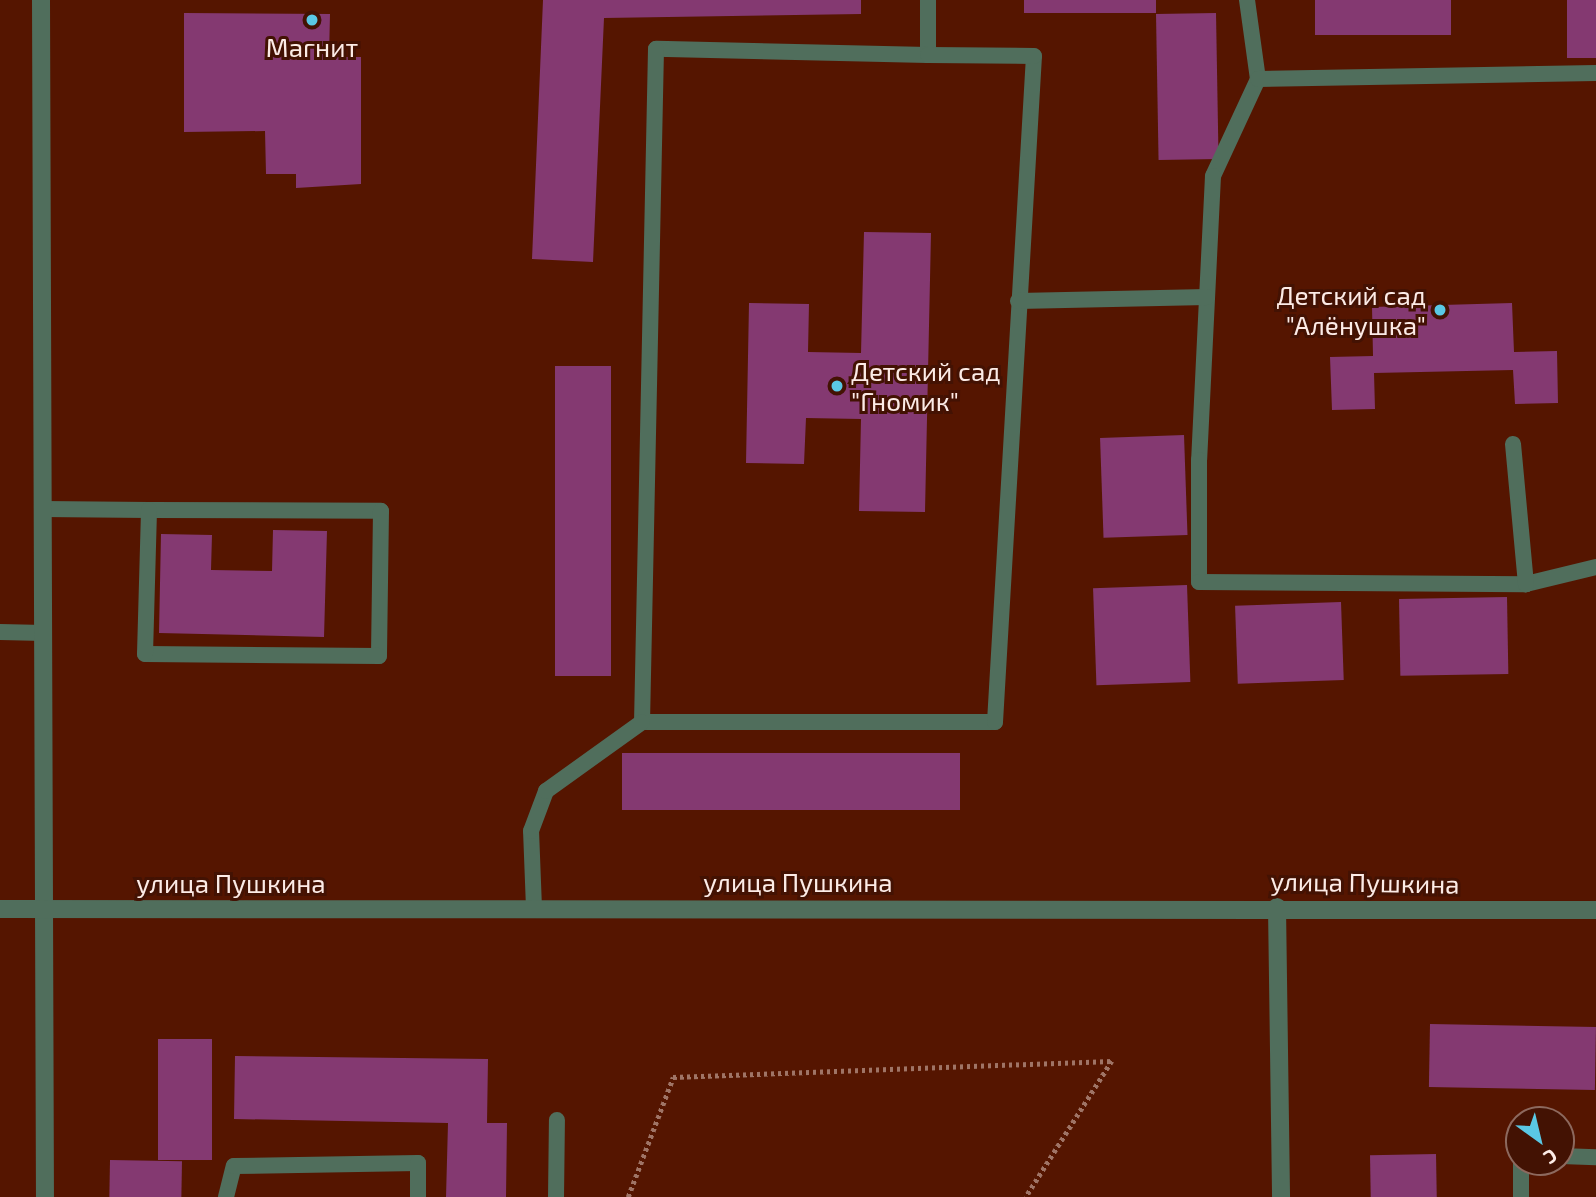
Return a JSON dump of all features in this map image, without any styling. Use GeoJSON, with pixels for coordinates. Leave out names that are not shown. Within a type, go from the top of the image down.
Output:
{"type":"FeatureCollection","features":[{"type":"Feature","properties":{"kind":"street"},"geometry":{"type":"LineString","coordinates":[[41,0],[45,1197]]}},
{"type":"Feature","properties":{"kind":"street"},"geometry":{"type":"LineString","coordinates":[[1277,907],[1280,1197]]}},
{"type":"Feature","properties":{"kind":"street","name":"улица Пушкина"},"geometry":{"type":"LineString","coordinates":[[0,909],[1277,907],[1596,910]]}},
{"type":"Feature","properties":{"kind":"lane"},"geometry":{"type":"LineString","coordinates":[[928,0],[928,55]]}},
{"type":"Feature","properties":{"kind":"lane"},"geometry":{"type":"LineString","coordinates":[[1247,0],[1258,79],[1213,176],[1199,582],[1526,584],[1596,567]]}},
{"type":"Feature","properties":{"kind":"lane"},"geometry":{"type":"LineString","coordinates":[[534,908],[531,831],[546,791],[642,722],[995,722],[1034,56],[656,49],[642,722]]}},
{"type":"Feature","properties":{"kind":"lane"},"geometry":{"type":"LineString","coordinates":[[1258,79],[1596,74]]}},
{"type":"Feature","properties":{"kind":"lane"},"geometry":{"type":"LineString","coordinates":[[1018,301],[1207,297]]}},
{"type":"Feature","properties":{"kind":"lane"},"geometry":{"type":"LineString","coordinates":[[1513,444],[1526,584]]}},
{"type":"Feature","properties":{"kind":"lane"},"geometry":{"type":"LineString","coordinates":[[43,509],[381,511],[379,656],[145,654],[149,510]]}},
{"type":"Feature","properties":{"kind":"lane"},"geometry":{"type":"LineString","coordinates":[[0,632],[44,633]]}},
{"type":"Feature","properties":{"kind":"lane"},"geometry":{"type":"LineString","coordinates":[[556,1197],[557,1120]]}},
{"type":"Feature","properties":{"kind":"lane"},"geometry":{"type":"LineString","coordinates":[[1575,1156],[1596,1157]]}},
{"type":"Feature","properties":{"kind":"lane"},"geometry":{"type":"LineString","coordinates":[[226,1197],[234,1166],[418,1163],[418,1197]]}},
{"type":"Feature","properties":{"kind":"lane"},"geometry":{"type":"LineString","coordinates":[[1521,1176],[1521,1197]]}},
{"type":"Feature","properties":{"kind":"path"},"geometry":{"type":"LineString","coordinates":[[628,1197],[673,1077],[1111,1061],[1026,1197]]}},
{"type":"Feature","properties":{"kind":"building"},"geometry":{"type":"Polygon","coordinates":[[[543,0],[861,0],[861,14],[604,18],[593,262],[532,259],[543,0]]]}},
{"type":"Feature","properties":{"kind":"building"},"geometry":{"type":"Polygon","coordinates":[[[1024,0],[1156,0],[1156,13],[1024,13],[1024,0]]]}},
{"type":"Feature","properties":{"kind":"building"},"geometry":{"type":"Polygon","coordinates":[[[1315,0],[1451,0],[1451,35],[1315,35],[1315,0]]]}},
{"type":"Feature","properties":{"kind":"building"},"geometry":{"type":"Polygon","coordinates":[[[1567,0],[1596,0],[1596,58],[1567,58],[1567,0]]]}},
{"type":"Feature","properties":{"kind":"building"},"geometry":{"type":"Polygon","coordinates":[[[184,13],[330,14],[329,57],[361,57],[361,184],[296,188],[296,174],[266,174],[265,131],[184,132],[184,13]]]}},
{"type":"Feature","properties":{"kind":"building"},"geometry":{"type":"Polygon","coordinates":[[[1216,13],[1219,159],[1159,160],[1156,14],[1216,13]]]}},
{"type":"Feature","properties":{"kind":"building","name":"Детский сад \"Гномик\""},"geometry":{"type":"Polygon","coordinates":[[[864,232],[931,233],[925,512],[859,511],[861,419],[806,418],[804,464],[746,463],[749,303],[809,304],[808,352],[861,353],[864,232]]]}},
{"type":"Feature","properties":{"kind":"building"},"geometry":{"type":"Polygon","coordinates":[[[1512,303],[1514,352],[1557,351],[1558,403],[1515,404],[1513,370],[1374,373],[1375,409],[1332,410],[1330,357],[1373,356],[1372,307],[1512,303]]]}},
{"type":"Feature","properties":{"kind":"building"},"geometry":{"type":"Polygon","coordinates":[[[555,366],[611,366],[611,676],[555,676],[555,366]]]}},
{"type":"Feature","properties":{"kind":"building"},"geometry":{"type":"Polygon","coordinates":[[[1184,435],[1187,535],[1104,538],[1100,438],[1184,435]]]}},
{"type":"Feature","properties":{"kind":"building"},"geometry":{"type":"Polygon","coordinates":[[[273,530],[327,531],[324,637],[159,633],[161,534],[212,535],[211,570],[272,571],[273,530]]]}},
{"type":"Feature","properties":{"kind":"building"},"geometry":{"type":"Polygon","coordinates":[[[1187,585],[1190,682],[1096,685],[1093,588],[1187,585]]]}},
{"type":"Feature","properties":{"kind":"building"},"geometry":{"type":"Polygon","coordinates":[[[1507,597],[1508,674],[1400,676],[1399,599],[1507,597]]]}},
{"type":"Feature","properties":{"kind":"building"},"geometry":{"type":"Polygon","coordinates":[[[1341,602],[1344,680],[1238,684],[1235,606],[1341,602]]]}},
{"type":"Feature","properties":{"kind":"building"},"geometry":{"type":"Polygon","coordinates":[[[622,753],[960,753],[960,810],[622,810],[622,753]]]}},
{"type":"Feature","properties":{"kind":"building"},"geometry":{"type":"Polygon","coordinates":[[[1430,1024],[1596,1027],[1595,1090],[1429,1087],[1430,1024]]]}},
{"type":"Feature","properties":{"kind":"building"},"geometry":{"type":"Polygon","coordinates":[[[158,1039],[212,1039],[212,1160],[158,1160],[158,1039]]]}},
{"type":"Feature","properties":{"kind":"building"},"geometry":{"type":"Polygon","coordinates":[[[235,1056],[488,1059],[487,1123],[507,1123],[506,1197],[446,1197],[448,1123],[234,1119],[235,1056]]]}},
{"type":"Feature","properties":{"kind":"building"},"geometry":{"type":"Polygon","coordinates":[[[1436,1154],[1437,1197],[1371,1197],[1370,1155],[1436,1154]]]}},
{"type":"Feature","properties":{"kind":"building"},"geometry":{"type":"Polygon","coordinates":[[[110,1160],[182,1161],[181,1197],[109,1197],[110,1160]]]}},
{"type":"Feature","properties":{"kind":"place","name":"Магнит"},"geometry":{"type":"Point","coordinates":[312,20]}},
{"type":"Feature","properties":{"kind":"place","name":"Детский сад \"Алёнушка\""},"geometry":{"type":"Point","coordinates":[1440,310]}},
{"type":"Feature","properties":{"kind":"place","name":"Детский сад \"Гномик\""},"geometry":{"type":"Point","coordinates":[837,386]}}]}
